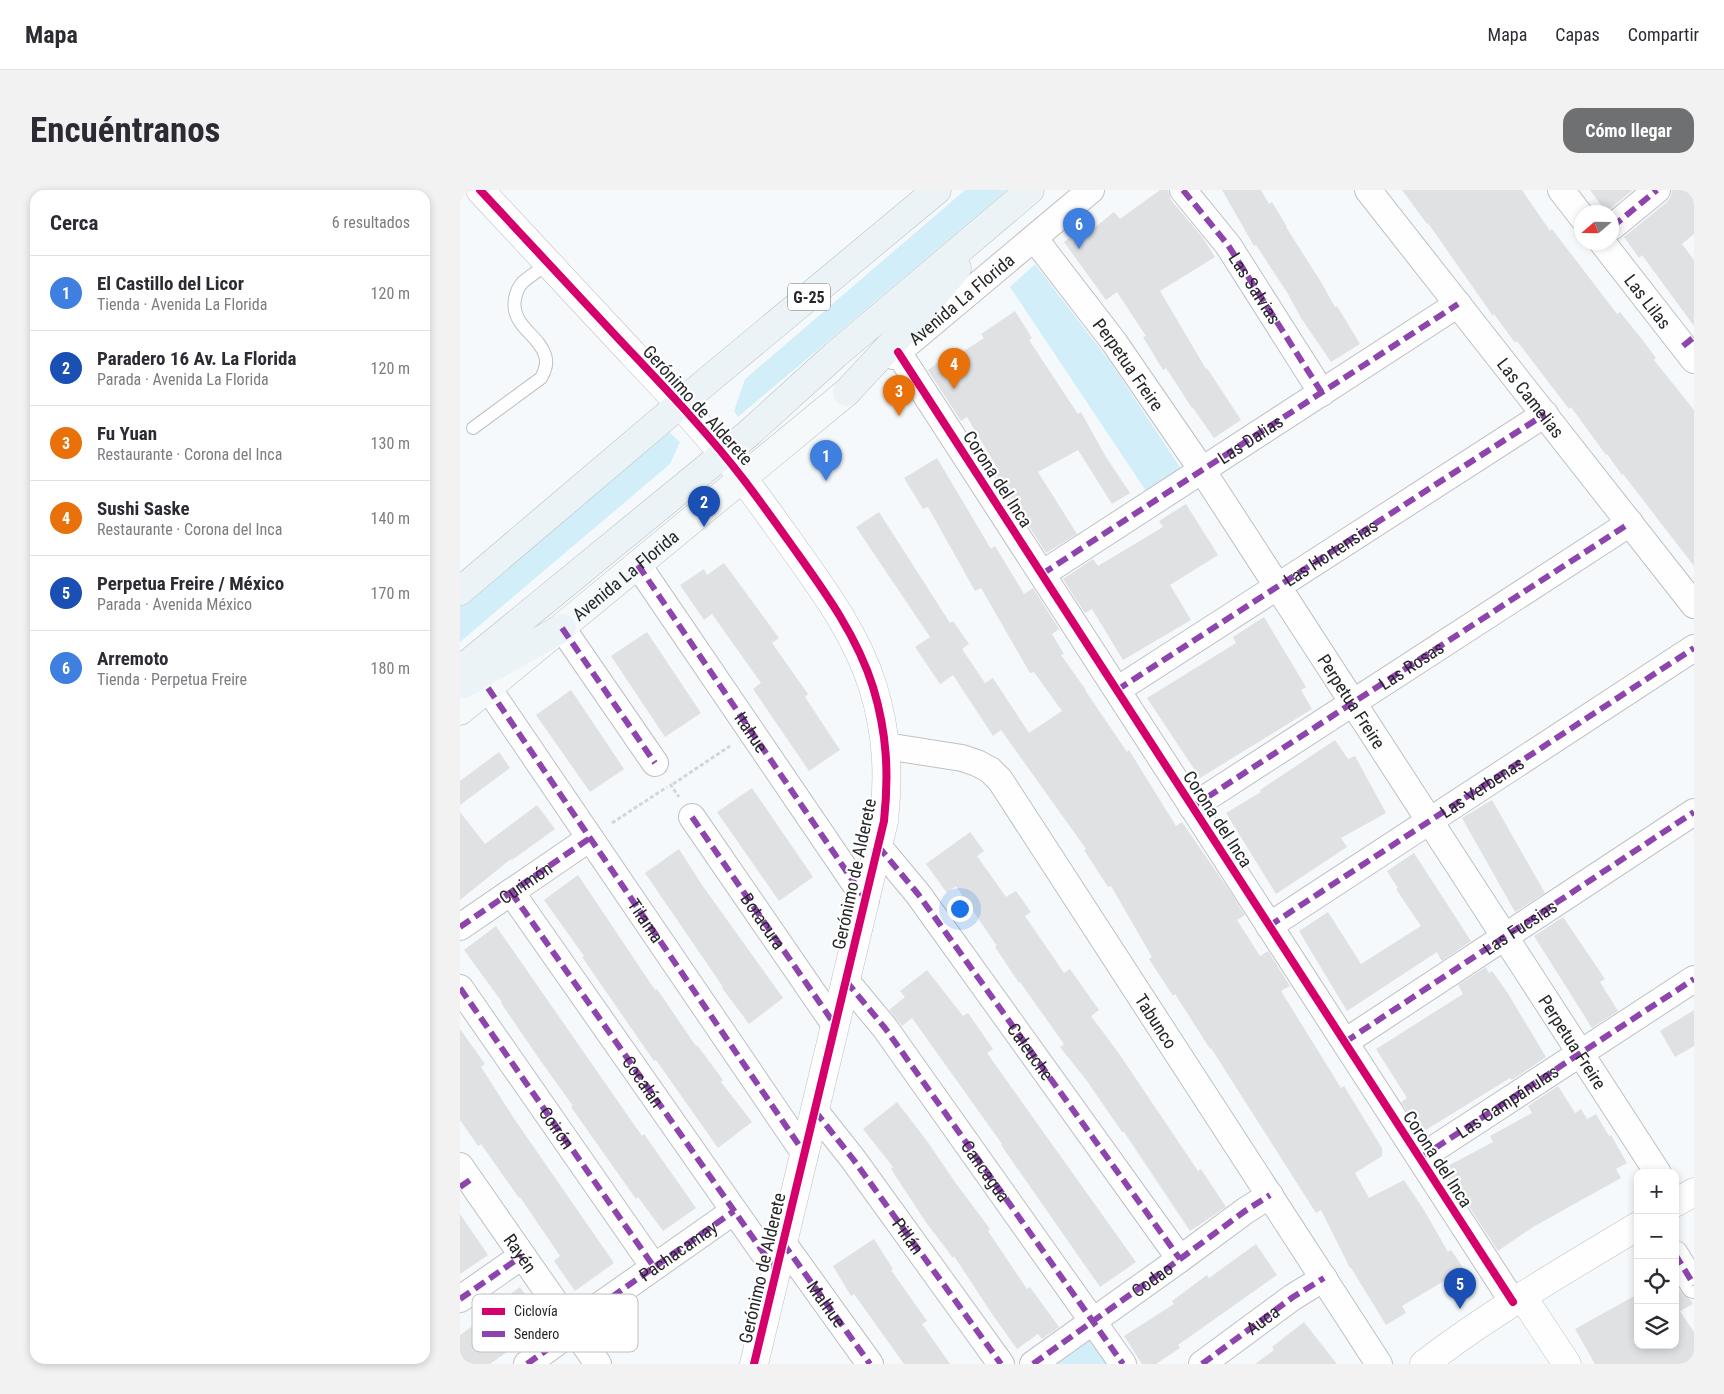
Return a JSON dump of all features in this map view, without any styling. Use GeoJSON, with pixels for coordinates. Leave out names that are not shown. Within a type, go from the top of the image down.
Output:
{"type":"FeatureCollection","features":[{"type":"Feature","properties":{"kind":"main road","name":"G-25"},"geometry":{"type":"LineString","coordinates":[[460,591],[680,404],[937,190]]}},
{"type":"Feature","properties":{"kind":"main road","name":"Avenida La Florida"},"geometry":{"type":"LineString","coordinates":[[460,670],[723,454],[835,355],[1030,190]]}},
{"type":"Feature","properties":{"kind":"main road"},"geometry":{"type":"LineString","coordinates":[[847,392],[911,323],[1000,215]]}},
{"type":"Feature","properties":{"kind":"main road","name":"Avenida La Florida"},"geometry":{"type":"LineString","coordinates":[[460,711],[847,392]]}},
{"type":"Feature","properties":{"kind":"main road"},"geometry":{"type":"LineString","coordinates":[[460,579],[496,562]]}},
{"type":"Feature","properties":{"kind":"main road"},"geometry":{"type":"LineString","coordinates":[[460,686],[562,628]]}},
{"type":"Feature","properties":{"kind":"street","name":"Gerónimo de Alderete"},"geometry":{"type":"LineString","coordinates":[[480,190],[680,404],[743,479],[833,603],[848,629],[873,686],[886,746],[887,796],[866,900],[754,1364]]}},
{"type":"Feature","properties":{"kind":"street","name":"Avenida La Florida"},"geometry":{"type":"LineString","coordinates":[[847,392],[898,352],[1091,190]]}},
{"type":"Feature","properties":{"kind":"street","name":"Las Salvias"},"geometry":{"type":"LineString","coordinates":[[1183,190],[1228,245],[1322,393]]}},
{"type":"Feature","properties":{"kind":"street","name":"Las Camelias"},"geometry":{"type":"LineString","coordinates":[[1368,190],[1694,605]]}},
{"type":"Feature","properties":{"kind":"street"},"geometry":{"type":"LineString","coordinates":[[1561,190],[1574,206]]}},
{"type":"Feature","properties":{"kind":"street"},"geometry":{"type":"LineString","coordinates":[[1619,221],[1657,190]]}},
{"type":"Feature","properties":{"kind":"street","name":"Perpetua Freire"},"geometry":{"type":"LineString","coordinates":[[1034,238],[1114,342],[1202,470],[1655,1169]]}},
{"type":"Feature","properties":{"kind":"street","name":"Las Lilas"},"geometry":{"type":"LineString","coordinates":[[1609,250],[1690,348]]}},
{"type":"Feature","properties":{"kind":"street","name":"Las Dalias"},"geometry":{"type":"LineString","coordinates":[[1042,574],[1458,304]]}},
{"type":"Feature","properties":{"kind":"street","name":"Corona del Inca"},"geometry":{"type":"LineString","coordinates":[[898,352],[1344,1042],[1420,1158],[1517,1299]]}},
{"type":"Feature","properties":{"kind":"street","name":"Las Hortensias"},"geometry":{"type":"LineString","coordinates":[[1116,690],[1545,414]]}},
{"type":"Feature","properties":{"kind":"street","name":"Las Rosas"},"geometry":{"type":"LineString","coordinates":[[1192,807],[1630,523]]}},
{"type":"Feature","properties":{"kind":"street","name":"Itahue"},"geometry":{"type":"LineString","coordinates":[[638,565],[866,900]]}},
{"type":"Feature","properties":{"kind":"street"},"geometry":{"type":"LineString","coordinates":[[562,628],[656,763]]}},
{"type":"Feature","properties":{"kind":"street","name":"Las Verbenas"},"geometry":{"type":"LineString","coordinates":[[1269,926],[1694,648]]}},
{"type":"Feature","properties":{"kind":"street","name":"Tilama"},"geometry":{"type":"LineString","coordinates":[[488,688],[805,1154]]}},
{"type":"Feature","properties":{"kind":"street","name":"Tabunco"},"geometry":{"type":"LineString","coordinates":[[886,746],[962,758],[990,770],[1000,780],[1379,1364]]}},
{"type":"Feature","properties":{"kind":"street","name":"Las Fucsias"},"geometry":{"type":"LineString","coordinates":[[1344,1042],[1694,812]]}},
{"type":"Feature","properties":{"kind":"street","name":"Botacura"},"geometry":{"type":"LineString","coordinates":[[692,816],[835,1025]]}},
{"type":"Feature","properties":{"kind":"street","name":"Curimón"},"geometry":{"type":"LineString","coordinates":[[460,927],[590,838]]}},
{"type":"Feature","properties":{"kind":"street","name":"Caleuche"},"geometry":{"type":"LineString","coordinates":[[878,846],[918,894],[1180,1259]]}},
{"type":"Feature","properties":{"kind":"street","name":"Cocalán"},"geometry":{"type":"LineString","coordinates":[[511,892],[777,1272]]}},
{"type":"Feature","properties":{"kind":"street","name":"Las Campánulas"},"geometry":{"type":"LineString","coordinates":[[1420,1158],[1694,979]]}},
{"type":"Feature","properties":{"kind":"street","name":"Cancagua"},"geometry":{"type":"LineString","coordinates":[[846,981],[885,1028],[1123,1364]]}},
{"type":"Feature","properties":{"kind":"street","name":"Coirón"},"geometry":{"type":"LineString","coordinates":[[460,988],[654,1267]]}},
{"type":"Feature","properties":{"kind":"street","name":"Pillán"},"geometry":{"type":"LineString","coordinates":[[815,1111],[853,1159],[1000,1364]]}},
{"type":"Feature","properties":{"kind":"street","name":"Rayén"},"geometry":{"type":"LineString","coordinates":[[463,1178],[549,1294]]}},
{"type":"Feature","properties":{"kind":"street","name":"Codao"},"geometry":{"type":"LineString","coordinates":[[1033,1364],[1244,1211],[1270,1195]]}},
{"type":"Feature","properties":{"kind":"street","name":"Pachacamay"},"geometry":{"type":"LineString","coordinates":[[616,1294],[734,1211]]}},
{"type":"Feature","properties":{"kind":"street"},"geometry":{"type":"LineString","coordinates":[[1424,1364],[1517,1299],[1634,1228]]}},
{"type":"Feature","properties":{"kind":"street","name":"Malhue"},"geometry":{"type":"LineString","coordinates":[[783,1243],[870,1364]]}},
{"type":"Feature","properties":{"kind":"street"},"geometry":{"type":"LineString","coordinates":[[460,1300],[522,1256]]}},
{"type":"Feature","properties":{"kind":"street"},"geometry":{"type":"LineString","coordinates":[[1678,1259],[1694,1285]]}},
{"type":"Feature","properties":{"kind":"street","name":"Auca"},"geometry":{"type":"LineString","coordinates":[[1202,1364],[1293,1297],[1324,1278]]}},
{"type":"Feature","properties":{"kind":"street"},"geometry":{"type":"LineString","coordinates":[[1517,1299],[1567,1364]]}},
{"type":"Feature","properties":{"kind":"street","name":"Pachacamay"},"geometry":{"type":"LineString","coordinates":[[527,1364],[544,1352]]}},
{"type":"Feature","properties":{"kind":"street","name":"Rayén"},"geometry":{"type":"LineString","coordinates":[[590,1352],[598,1364]]}},
{"type":"Feature","properties":{"kind":"lane"},"geometry":{"type":"LineString","coordinates":[[473,428],[541,378],[545,370],[544,352],[517,317],[514,309],[514,300],[523,282],[549,264]]}},
{"type":"Feature","properties":{"kind":"path"},"geometry":{"type":"LineString","coordinates":[[656,763],[692,816]]}},
{"type":"Feature","properties":{"kind":"shaded area"},"geometry":{"type":"Polygon","coordinates":[[[965,190],[1007,190],[738,417],[734,411],[745,379],[965,190]]]}},
{"type":"Feature","properties":{"kind":"shaded area"},"geometry":{"type":"Polygon","coordinates":[[[1035,264],[1111,363],[1182,470],[1146,491],[1010,287],[1035,264]]]}},
{"type":"Feature","properties":{"kind":"shaded area"},"geometry":{"type":"Polygon","coordinates":[[[669,432],[680,442],[670,464],[460,642],[460,602],[669,432]]]}},
{"type":"Feature","properties":{"kind":"shaded area"},"geometry":{"type":"Polygon","coordinates":[[[1086,1336],[1116,1364],[1045,1364],[1086,1336]]]}},
{"type":"Feature","properties":{"kind":"building"},"geometry":{"type":"Polygon","coordinates":[[[1160,190],[1168,190],[1171,200],[1203,238],[1215,257],[1160,291],[1206,369],[1241,420],[1214,438],[1166,368],[1163,370],[1143,337],[1146,336],[1117,292],[1106,300],[1064,242],[1090,223],[1094,228],[1114,212],[1120,219],[1160,190]]]}},
{"type":"Feature","properties":{"kind":"building"},"geometry":{"type":"Polygon","coordinates":[[[1222,190],[1261,190],[1269,204],[1272,202],[1335,307],[1337,306],[1360,344],[1331,362],[1301,318],[1288,294],[1256,245],[1254,246],[1222,190]]]}},
{"type":"Feature","properties":{"kind":"building"},"geometry":{"type":"Polygon","coordinates":[[[1402,190],[1522,190],[1550,231],[1552,229],[1617,314],[1620,312],[1641,338],[1656,358],[1654,360],[1694,410],[1694,566],[1623,474],[1606,455],[1571,407],[1569,409],[1517,341],[1515,343],[1494,314],[1493,316],[1428,223],[1402,190]]]}},
{"type":"Feature","properties":{"kind":"building"},"geometry":{"type":"Polygon","coordinates":[[[1590,190],[1633,190],[1615,205],[1601,205],[1590,190]]]}},
{"type":"Feature","properties":{"kind":"building"},"geometry":{"type":"Polygon","coordinates":[[[1672,190],[1694,190],[1694,234],[1682,244],[1694,260],[1694,326],[1642,255],[1639,258],[1624,237],[1667,202],[1672,190]]]}},
{"type":"Feature","properties":{"kind":"building"},"geometry":{"type":"Polygon","coordinates":[[[1015,311],[1032,338],[1029,340],[1078,414],[1081,412],[1106,457],[1130,493],[1112,504],[1078,450],[1038,472],[1077,534],[1046,553],[995,473],[999,471],[967,417],[961,421],[928,370],[947,356],[950,360],[984,338],[981,334],[1015,311]]]}},
{"type":"Feature","properties":{"kind":"building"},"geometry":{"type":"Polygon","coordinates":[[[937,458],[991,549],[995,546],[1024,594],[1033,588],[1059,629],[1052,634],[1064,654],[1061,655],[1127,752],[1129,750],[1176,826],[1182,822],[1233,896],[1245,915],[1237,920],[1260,956],[1268,951],[1290,986],[1281,991],[1341,1088],[1344,1086],[1382,1148],[1382,1156],[1355,1173],[1369,1198],[1404,1180],[1448,1252],[1451,1250],[1464,1269],[1402,1306],[1406,1313],[1386,1325],[1350,1268],[1321,1210],[1316,1213],[1211,1048],[1175,994],[1173,996],[1149,959],[1152,957],[1111,886],[1108,887],[1084,850],[1086,849],[1001,730],[993,736],[953,675],[940,684],[915,647],[930,637],[856,527],[879,512],[950,623],[953,621],[969,644],[962,649],[985,683],[993,678],[1029,733],[1062,711],[1034,672],[1030,673],[981,588],[975,591],[928,507],[923,509],[904,478],[937,458]]]}},
{"type":"Feature","properties":{"kind":"building"},"geometry":{"type":"Polygon","coordinates":[[[1186,504],[1218,555],[1170,585],[1191,620],[1123,660],[1092,609],[1085,613],[1063,579],[1093,559],[1098,566],[1163,527],[1159,521],[1186,504]]]}},
{"type":"Feature","properties":{"kind":"building"},"geometry":{"type":"Polygon","coordinates":[[[724,563],[779,638],[772,643],[808,694],[805,697],[840,750],[809,771],[753,689],[761,683],[712,614],[704,620],[680,585],[704,569],[707,575],[724,563]]]}},
{"type":"Feature","properties":{"kind":"building"},"geometry":{"type":"Polygon","coordinates":[[[1264,617],[1306,687],[1301,690],[1312,709],[1200,778],[1147,698],[1236,643],[1233,637],[1264,617]]]}},
{"type":"Feature","properties":{"kind":"building"},"geometry":{"type":"Polygon","coordinates":[[[647,632],[701,713],[665,737],[611,656],[647,632]]]}},
{"type":"Feature","properties":{"kind":"building"},"geometry":{"type":"Polygon","coordinates":[[[571,690],[624,769],[590,792],[536,715],[571,690]]]}},
{"type":"Feature","properties":{"kind":"building"},"geometry":{"type":"Polygon","coordinates":[[[1335,740],[1348,759],[1355,756],[1386,813],[1341,838],[1347,847],[1276,894],[1226,813],[1261,792],[1260,790],[1335,740]]]}},
{"type":"Feature","properties":{"kind":"building"},"geometry":{"type":"Polygon","coordinates":[[[499,752],[510,768],[460,805],[460,781],[499,752]]]}},
{"type":"Feature","properties":{"kind":"building"},"geometry":{"type":"Polygon","coordinates":[[[752,788],[813,877],[779,901],[717,812],[752,788]]]}},
{"type":"Feature","properties":{"kind":"building"},"geometry":{"type":"Polygon","coordinates":[[[1492,800],[1545,893],[1515,912],[1462,818],[1492,800]]]}},
{"type":"Feature","properties":{"kind":"building"},"geometry":{"type":"Polygon","coordinates":[[[537,805],[555,829],[511,859],[460,900],[460,812],[485,844],[537,805]]]}},
{"type":"Feature","properties":{"kind":"building"},"geometry":{"type":"Polygon","coordinates":[[[970,832],[984,851],[977,856],[1006,897],[1016,891],[1031,912],[1025,916],[1064,973],[1070,969],[1099,1010],[1091,1016],[1120,1055],[1198,1171],[1201,1169],[1226,1207],[1190,1231],[1124,1132],[1122,1132],[1087,1081],[1060,1047],[1064,1044],[1019,983],[995,947],[997,946],[956,886],[947,893],[926,864],[970,832]]]}},
{"type":"Feature","properties":{"kind":"building"},"geometry":{"type":"Polygon","coordinates":[[[679,849],[702,885],[783,998],[749,1024],[722,988],[645,873],[679,849]]]}},
{"type":"Feature","properties":{"kind":"building"},"geometry":{"type":"Polygon","coordinates":[[[1414,853],[1471,941],[1443,960],[1441,960],[1437,952],[1347,1011],[1299,931],[1328,912],[1361,964],[1421,926],[1396,889],[1398,888],[1387,871],[1414,853]]]}},
{"type":"Feature","properties":{"kind":"building"},"geometry":{"type":"Polygon","coordinates":[[[578,875],[655,990],[657,989],[696,1046],[723,1080],[721,1082],[752,1122],[718,1148],[656,1060],[654,1061],[544,900],[578,875]]]}},
{"type":"Feature","properties":{"kind":"building"},"geometry":{"type":"Polygon","coordinates":[[[1563,917],[1605,979],[1600,982],[1618,1011],[1592,1028],[1534,936],[1563,917]]]}},
{"type":"Feature","properties":{"kind":"building"},"geometry":{"type":"Polygon","coordinates":[[[496,926],[642,1136],[644,1134],[696,1208],[663,1231],[638,1197],[636,1199],[571,1107],[573,1106],[502,1002],[464,950],[496,926]]]}},
{"type":"Feature","properties":{"kind":"building"},"geometry":{"type":"Polygon","coordinates":[[[1486,967],[1489,973],[1492,971],[1507,992],[1546,1057],[1512,1080],[1510,1078],[1421,1133],[1401,1102],[1407,1098],[1376,1049],[1463,994],[1458,985],[1486,967]]]}},
{"type":"Feature","properties":{"kind":"building"},"geometry":{"type":"Polygon","coordinates":[[[927,970],[963,1016],[968,1013],[993,1049],[987,1053],[1136,1262],[1100,1287],[1002,1144],[912,1018],[902,1026],[889,1010],[905,997],[900,991],[927,970]]]}},
{"type":"Feature","properties":{"kind":"building"},"geometry":{"type":"Polygon","coordinates":[[[1694,1010],[1694,1046],[1675,1057],[1660,1031],[1694,1010]]]}},
{"type":"Feature","properties":{"kind":"building"},"geometry":{"type":"Polygon","coordinates":[[[460,1029],[485,1064],[481,1067],[515,1120],[614,1263],[575,1291],[554,1261],[560,1256],[520,1197],[481,1144],[478,1146],[460,1120],[460,1029]]]}},
{"type":"Feature","properties":{"kind":"building"},"geometry":{"type":"Polygon","coordinates":[[[1558,1086],[1575,1113],[1581,1109],[1587,1119],[1596,1114],[1627,1163],[1616,1169],[1621,1178],[1533,1227],[1498,1251],[1444,1168],[1493,1142],[1490,1136],[1532,1113],[1528,1106],[1558,1086]]]}},
{"type":"Feature","properties":{"kind":"building"},"geometry":{"type":"Polygon","coordinates":[[[897,1102],[990,1229],[988,1231],[1027,1289],[1030,1287],[1059,1327],[1042,1339],[1038,1334],[1017,1349],[954,1256],[953,1258],[925,1221],[891,1169],[893,1167],[863,1129],[897,1102]]]}},
{"type":"Feature","properties":{"kind":"building"},"geometry":{"type":"Polygon","coordinates":[[[460,1214],[488,1255],[460,1274],[460,1214]]]}},
{"type":"Feature","properties":{"kind":"building"},"geometry":{"type":"Polygon","coordinates":[[[874,1239],[893,1269],[891,1270],[927,1321],[922,1324],[950,1364],[904,1364],[854,1294],[851,1296],[833,1266],[874,1239]]]}},
{"type":"Feature","properties":{"kind":"building"},"geometry":{"type":"Polygon","coordinates":[[[1256,1244],[1277,1275],[1178,1345],[1180,1348],[1156,1364],[1142,1364],[1124,1336],[1174,1304],[1172,1301],[1207,1275],[1209,1278],[1256,1244]]]}},
{"type":"Feature","properties":{"kind":"building"},"geometry":{"type":"Polygon","coordinates":[[[520,1287],[525,1294],[510,1294],[520,1287]]]}},
{"type":"Feature","properties":{"kind":"building"},"geometry":{"type":"Polygon","coordinates":[[[1679,1289],[1693,1304],[1680,1311],[1694,1332],[1694,1359],[1686,1364],[1595,1364],[1575,1329],[1634,1296],[1634,1349],[1679,1349],[1679,1289]]]}},
{"type":"Feature","properties":{"kind":"building"},"geometry":{"type":"Polygon","coordinates":[[[1304,1322],[1337,1364],[1255,1364],[1274,1350],[1272,1347],[1304,1322]]]}},
{"type":"Feature","properties":{"kind":"building"},"geometry":{"type":"Polygon","coordinates":[[[472,1326],[472,1352],[507,1352],[490,1364],[460,1364],[460,1335],[472,1326]]]}},
{"type":"Feature","properties":{"kind":"marked path"},"geometry":{"type":"LineString","coordinates":[[1183,190],[1228,245],[1322,393]]}},
{"type":"Feature","properties":{"kind":"marked path"},"geometry":{"type":"LineString","coordinates":[[1619,221],[1657,190]]}},
{"type":"Feature","properties":{"kind":"marked path"},"geometry":{"type":"LineString","coordinates":[[1042,574],[1458,304]]}},
{"type":"Feature","properties":{"kind":"marked path"},"geometry":{"type":"LineString","coordinates":[[1683,346],[1694,337]]}},
{"type":"Feature","properties":{"kind":"marked path"},"geometry":{"type":"LineString","coordinates":[[1117,690],[1545,414]]}},
{"type":"Feature","properties":{"kind":"marked path"},"geometry":{"type":"LineString","coordinates":[[1192,807],[1630,523]]}},
{"type":"Feature","properties":{"kind":"marked path"},"geometry":{"type":"LineString","coordinates":[[638,565],[866,900]]}},
{"type":"Feature","properties":{"kind":"marked path"},"geometry":{"type":"LineString","coordinates":[[562,628],[655,763]]}},
{"type":"Feature","properties":{"kind":"marked path"},"geometry":{"type":"LineString","coordinates":[[1269,926],[1694,648]]}},
{"type":"Feature","properties":{"kind":"marked path"},"geometry":{"type":"LineString","coordinates":[[488,688],[805,1154]]}},
{"type":"Feature","properties":{"kind":"marked path"},"geometry":{"type":"LineString","coordinates":[[1345,1042],[1694,812]]}},
{"type":"Feature","properties":{"kind":"marked path"},"geometry":{"type":"LineString","coordinates":[[692,817],[835,1025]]}},
{"type":"Feature","properties":{"kind":"marked path"},"geometry":{"type":"LineString","coordinates":[[460,927],[590,838]]}},
{"type":"Feature","properties":{"kind":"marked path"},"geometry":{"type":"LineString","coordinates":[[878,846],[918,894],[1180,1259]]}},
{"type":"Feature","properties":{"kind":"marked path"},"geometry":{"type":"LineString","coordinates":[[511,892],[777,1272]]}},
{"type":"Feature","properties":{"kind":"marked path"},"geometry":{"type":"LineString","coordinates":[[1420,1158],[1694,979]]}},
{"type":"Feature","properties":{"kind":"marked path"},"geometry":{"type":"LineString","coordinates":[[846,981],[885,1028],[1123,1364]]}},
{"type":"Feature","properties":{"kind":"marked path"},"geometry":{"type":"LineString","coordinates":[[460,988],[654,1267]]}},
{"type":"Feature","properties":{"kind":"marked path"},"geometry":{"type":"LineString","coordinates":[[815,1111],[853,1159],[1001,1364]]}},
{"type":"Feature","properties":{"kind":"marked path"},"geometry":{"type":"LineString","coordinates":[[460,1187],[470,1180]]}},
{"type":"Feature","properties":{"kind":"marked path"},"geometry":{"type":"LineString","coordinates":[[1033,1364],[1270,1195]]}},
{"type":"Feature","properties":{"kind":"marked path"},"geometry":{"type":"LineString","coordinates":[[616,1294],[734,1211]]}},
{"type":"Feature","properties":{"kind":"marked path"},"geometry":{"type":"LineString","coordinates":[[783,1243],[870,1364]]}},
{"type":"Feature","properties":{"kind":"marked path"},"geometry":{"type":"LineString","coordinates":[[460,1299],[522,1256]]}},
{"type":"Feature","properties":{"kind":"marked path"},"geometry":{"type":"LineString","coordinates":[[1678,1259],[1694,1285]]}},
{"type":"Feature","properties":{"kind":"marked path"},"geometry":{"type":"LineString","coordinates":[[1202,1364],[1293,1297],[1324,1278]]}},
{"type":"Feature","properties":{"kind":"marked path"},"geometry":{"type":"LineString","coordinates":[[527,1364],[544,1352]]}},
{"type":"Feature","properties":{"kind":"cycle path"},"geometry":{"type":"LineString","coordinates":[[480,190],[714,442],[744,480],[826,594],[848,630],[866,667],[878,704],[886,754],[884,821],[754,1364]]}},
{"type":"Feature","properties":{"kind":"cycle path"},"geometry":{"type":"LineString","coordinates":[[898,352],[1513,1302]]}},
{"type":"Feature","properties":{"kind":"place","name":"Arremoto"},"geometry":{"type":"Point","coordinates":[1079,249]}},
{"type":"Feature","properties":{"kind":"place","name":"Sushi Saske"},"geometry":{"type":"Point","coordinates":[954,389]}},
{"type":"Feature","properties":{"kind":"place","name":"Fu Yuan"},"geometry":{"type":"Point","coordinates":[899,416]}},
{"type":"Feature","properties":{"kind":"place","name":"El Castillo del Licor"},"geometry":{"type":"Point","coordinates":[826,481]}},
{"type":"Feature","properties":{"kind":"place","name":"Paradero 16 Av. La Florida"},"geometry":{"type":"Point","coordinates":[704,527]}},
{"type":"Feature","properties":{"kind":"place","name":"Perpetua Freire / México"},"geometry":{"type":"Point","coordinates":[1460,1309]}}]}
